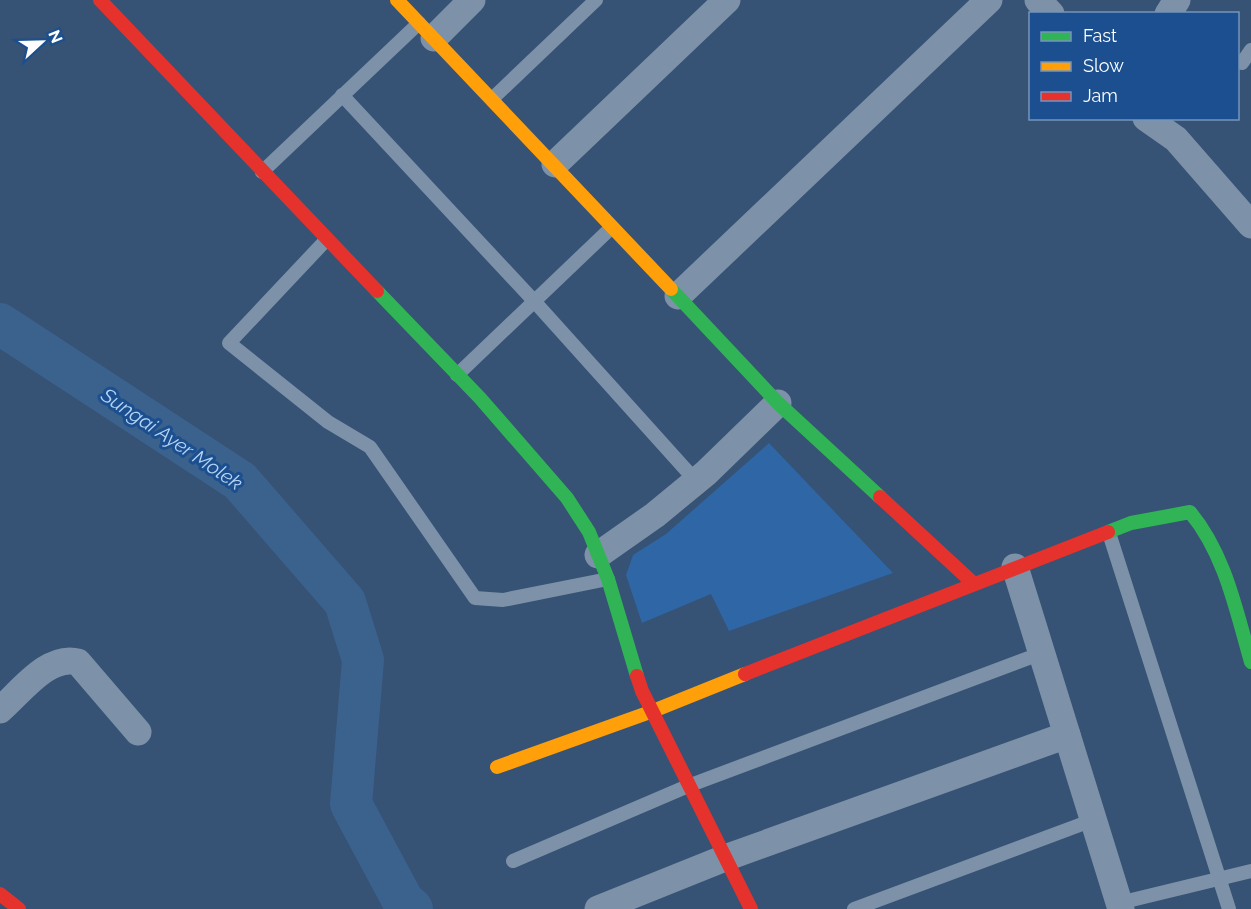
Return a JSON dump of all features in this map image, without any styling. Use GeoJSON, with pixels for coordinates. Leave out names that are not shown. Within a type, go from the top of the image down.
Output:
{"type":"FeatureCollection","features":[{"type":"Feature","properties":{"kind":"street"},"geometry":{"type":"LineString","coordinates":[[100,0],[457,375],[542,466],[567,498],[589,532],[603,567],[642,691],[751,909]]}},
{"type":"Feature","properties":{"kind":"street"},"geometry":{"type":"LineString","coordinates":[[398,0],[778,403],[973,583]]}},
{"type":"Feature","properties":{"kind":"street"},"geometry":{"type":"LineString","coordinates":[[426,30],[472,0]]}},
{"type":"Feature","properties":{"kind":"street"},"geometry":{"type":"LineString","coordinates":[[555,164],[727,0]]}},
{"type":"Feature","properties":{"kind":"street"},"geometry":{"type":"LineString","coordinates":[[678,296],[989,0]]}},
{"type":"Feature","properties":{"kind":"street"},"geometry":{"type":"LineString","coordinates":[[1038,0],[1049,12]]}},
{"type":"Feature","properties":{"kind":"street"},"geometry":{"type":"LineString","coordinates":[[1149,120],[1176,139],[1251,225]]}},
{"type":"Feature","properties":{"kind":"street"},"geometry":{"type":"LineString","coordinates":[[603,567],[655,515],[696,481],[778,403]]}},
{"type":"Feature","properties":{"kind":"street"},"geometry":{"type":"LineString","coordinates":[[497,767],[653,711],[973,583],[1131,523],[1174,513],[1190,512],[1201,522],[1213,543],[1251,662]]}},
{"type":"Feature","properties":{"kind":"street"},"geometry":{"type":"LineString","coordinates":[[1015,567],[1094,820],[1115,907]]}},
{"type":"Feature","properties":{"kind":"street"},"geometry":{"type":"LineString","coordinates":[[0,710],[52,664],[67,660],[78,662],[138,732]]}},
{"type":"Feature","properties":{"kind":"street"},"geometry":{"type":"LineString","coordinates":[[598,909],[724,858],[1067,735]]}},
{"type":"Feature","properties":{"kind":"street"},"geometry":{"type":"LineString","coordinates":[[0,894],[19,909]]}},
{"type":"Feature","properties":{"kind":"lane"},"geometry":{"type":"LineString","coordinates":[[492,99],[596,0]]}},
{"type":"Feature","properties":{"kind":"lane"},"geometry":{"type":"LineString","coordinates":[[262,172],[342,95],[426,30]]}},
{"type":"Feature","properties":{"kind":"lane"},"geometry":{"type":"LineString","coordinates":[[1242,63],[1251,50]]}},
{"type":"Feature","properties":{"kind":"lane"},"geometry":{"type":"LineString","coordinates":[[342,95],[534,301],[696,481]]}},
{"type":"Feature","properties":{"kind":"lane"},"geometry":{"type":"LineString","coordinates":[[457,375],[613,226]]}},
{"type":"Feature","properties":{"kind":"lane"},"geometry":{"type":"LineString","coordinates":[[327,239],[229,343],[328,422],[370,447],[475,598],[503,600],[603,567]]}},
{"type":"Feature","properties":{"kind":"lane"},"geometry":{"type":"LineString","coordinates":[[1109,533],[1229,909]]}},
{"type":"Feature","properties":{"kind":"lane"},"geometry":{"type":"LineString","coordinates":[[513,861],[688,786],[1042,653]]}},
{"type":"Feature","properties":{"kind":"lane"},"geometry":{"type":"LineString","coordinates":[[854,909],[1094,820]]}},
{"type":"Feature","properties":{"kind":"lane"},"geometry":{"type":"LineString","coordinates":[[1115,907],[1251,871]]}},
{"type":"Feature","properties":{"kind":"shaded area"},"geometry":{"type":"Polygon","coordinates":[[[769,443],[893,573],[729,631],[711,594],[642,623],[626,575],[633,555],[666,534],[769,443]]]}},
{"type":"Feature","properties":{"kind":"waterway","name":"Sungai Ayer Molek"},"geometry":{"type":"LineString","coordinates":[[0,324],[240,481],[345,602],[363,660],[351,804],[403,901],[412,909]]}},
{"type":"Feature","properties":{"kind":"traffic: fast"},"geometry":{"type":"LineString","coordinates":[[671,289],[778,403],[880,497]]}},
{"type":"Feature","properties":{"kind":"traffic: fast"},"geometry":{"type":"LineString","coordinates":[[377,291],[480,398],[567,498],[589,532],[608,579],[637,676]]}},
{"type":"Feature","properties":{"kind":"traffic: fast"},"geometry":{"type":"LineString","coordinates":[[1108,532],[1131,523],[1190,512],[1202,528],[1221,564],[1251,662]]}},
{"type":"Feature","properties":{"kind":"traffic: slow"},"geometry":{"type":"LineString","coordinates":[[397,0],[671,289]]}},
{"type":"Feature","properties":{"kind":"traffic: slow"},"geometry":{"type":"LineString","coordinates":[[497,767],[653,711],[745,674]]}},
{"type":"Feature","properties":{"kind":"traffic: jam"},"geometry":{"type":"LineString","coordinates":[[100,0],[377,291]]}},
{"type":"Feature","properties":{"kind":"traffic: jam"},"geometry":{"type":"LineString","coordinates":[[880,497],[973,583]]}},
{"type":"Feature","properties":{"kind":"traffic: jam"},"geometry":{"type":"LineString","coordinates":[[745,674],[1108,532]]}},
{"type":"Feature","properties":{"kind":"traffic: jam"},"geometry":{"type":"LineString","coordinates":[[637,676],[642,691],[751,909]]}},
{"type":"Feature","properties":{"kind":"traffic: jam"},"geometry":{"type":"LineString","coordinates":[[0,894],[19,909]]}}]}
